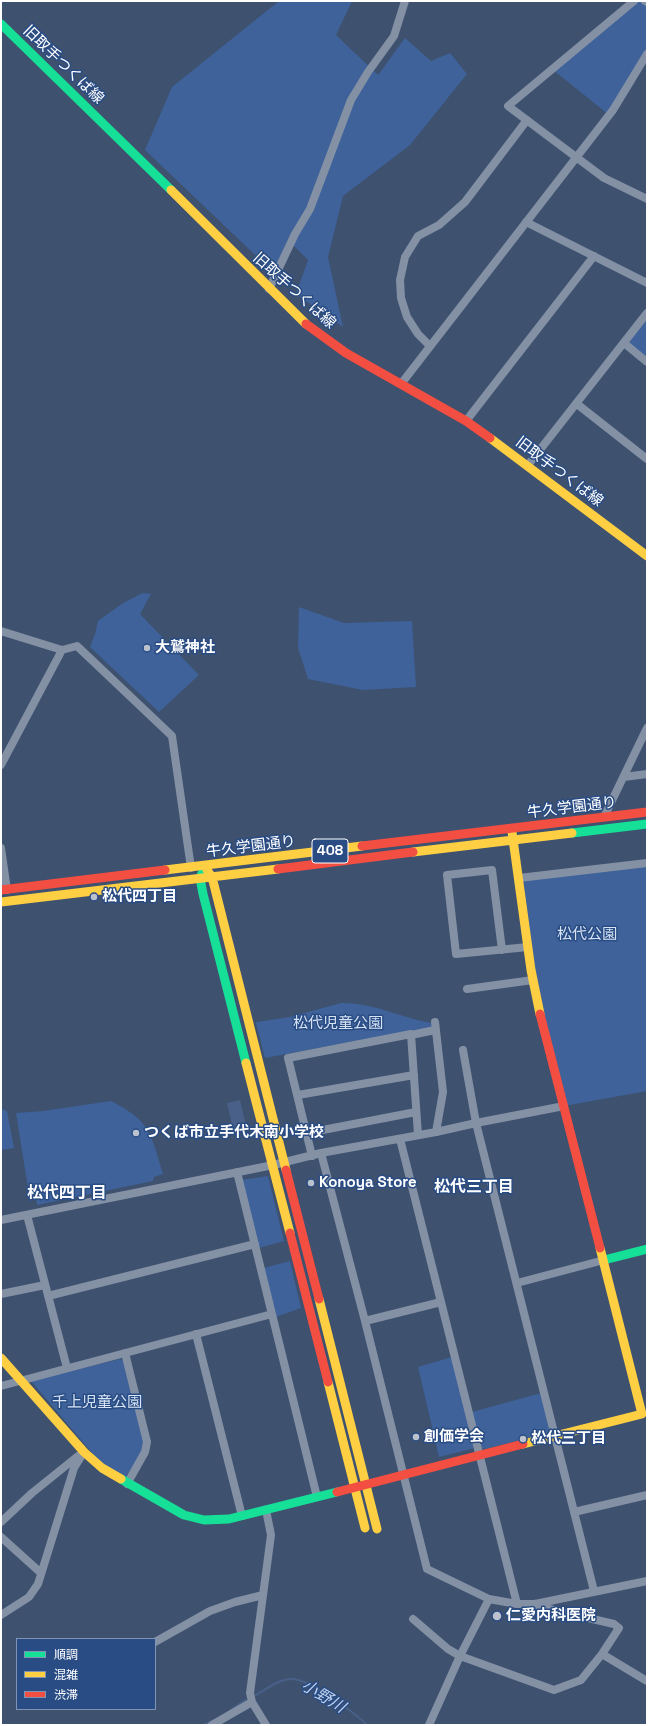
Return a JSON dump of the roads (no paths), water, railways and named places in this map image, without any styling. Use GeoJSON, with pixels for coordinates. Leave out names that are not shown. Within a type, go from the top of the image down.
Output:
{"type":"FeatureCollection","features":[{"type":"Feature","properties":{"kind":"main road","name":"旧取手つくば線"},"geometry":{"type":"LineString","coordinates":[[1,24],[191,210],[269,289],[312,329],[346,353],[466,421],[647,556]]}},
{"type":"Feature","properties":{"kind":"main road","name":"牛久学園通り"},"geometry":{"type":"LineString","coordinates":[[4,890],[647,812]]}},
{"type":"Feature","properties":{"kind":"main road","name":"牛久学園通り"},"geometry":{"type":"LineString","coordinates":[[1,902],[647,824]]}},
{"type":"Feature","properties":{"kind":"main road"},"geometry":{"type":"LineString","coordinates":[[1,1358],[84,1452],[102,1468],[172,1509],[193,1518],[215,1520],[242,1516],[355,1488],[645,1413],[564,1106],[533,980],[512,829]]}},
{"type":"Feature","properties":{"kind":"main road"},"geometry":{"type":"LineString","coordinates":[[205,866],[212,877],[377,1529]]}},
{"type":"Feature","properties":{"kind":"main road"},"geometry":{"type":"LineString","coordinates":[[205,866],[200,878],[365,1528]]}},
{"type":"Feature","properties":{"kind":"main road"},"geometry":{"type":"LineString","coordinates":[[604,1260],[647,1249]]}},
{"type":"Feature","properties":{"kind":"street"},"geometry":{"type":"LineString","coordinates":[[269,289],[295,234],[312,203],[351,100],[364,78],[394,36],[406,1]]}},
{"type":"Feature","properties":{"kind":"street"},"geometry":{"type":"LineString","coordinates":[[634,1],[508,106],[604,178],[647,199]]}},
{"type":"Feature","properties":{"kind":"street"},"geometry":{"type":"LineString","coordinates":[[401,384],[613,110],[647,54]]}},
{"type":"Feature","properties":{"kind":"street"},"geometry":{"type":"LineString","coordinates":[[430,346],[418,334],[407,317],[403,304],[400,280],[405,257],[418,236],[439,225],[464,202],[527,120]]}},
{"type":"Feature","properties":{"kind":"street"},"geometry":{"type":"LineString","coordinates":[[526,222],[647,282]]}},
{"type":"Feature","properties":{"kind":"street"},"geometry":{"type":"LineString","coordinates":[[466,421],[594,256]]}},
{"type":"Feature","properties":{"kind":"street"},"geometry":{"type":"LineString","coordinates":[[528,466],[647,313]]}},
{"type":"Feature","properties":{"kind":"street"},"geometry":{"type":"LineString","coordinates":[[624,343],[647,362]]}},
{"type":"Feature","properties":{"kind":"street"},"geometry":{"type":"LineString","coordinates":[[577,404],[647,459]]}},
{"type":"Feature","properties":{"kind":"street"},"geometry":{"type":"LineString","coordinates":[[1,631],[62,650],[77,646],[172,736],[191,868]]}},
{"type":"Feature","properties":{"kind":"street"},"geometry":{"type":"LineString","coordinates":[[1,765],[62,650]]}},
{"type":"Feature","properties":{"kind":"street"},"geometry":{"type":"LineString","coordinates":[[604,817],[647,728]]}},
{"type":"Feature","properties":{"kind":"street"},"geometry":{"type":"LineString","coordinates":[[624,777],[647,774]]}},
{"type":"Feature","properties":{"kind":"street"},"geometry":{"type":"LineString","coordinates":[[1,848],[4,890]]}},
{"type":"Feature","properties":{"kind":"street"},"geometry":{"type":"LineString","coordinates":[[519,878],[647,863]]}},
{"type":"Feature","properties":{"kind":"street"},"geometry":{"type":"LineString","coordinates":[[502,950],[492,870],[447,875],[456,954],[528,948]]}},
{"type":"Feature","properties":{"kind":"street"},"geometry":{"type":"LineString","coordinates":[[467,989],[533,980]]}},
{"type":"Feature","properties":{"kind":"street"},"geometry":{"type":"LineString","coordinates":[[312,1156],[288,1058],[411,1035],[435,1026],[443,1092],[436,1132]]}},
{"type":"Feature","properties":{"kind":"street"},"geometry":{"type":"LineString","coordinates":[[411,1035],[418,1135]]}},
{"type":"Feature","properties":{"kind":"street"},"geometry":{"type":"LineString","coordinates":[[463,1050],[476,1123],[594,1591]]}},
{"type":"Feature","properties":{"kind":"street"},"geometry":{"type":"LineString","coordinates":[[298,1095],[414,1075]]}},
{"type":"Feature","properties":{"kind":"street"},"geometry":{"type":"LineString","coordinates":[[1,1220],[284,1163],[321,1153],[400,1139],[564,1106]]}},
{"type":"Feature","properties":{"kind":"street"},"geometry":{"type":"LineString","coordinates":[[307,1133],[416,1112]]}},
{"type":"Feature","properties":{"kind":"street"},"geometry":{"type":"LineString","coordinates":[[400,1139],[517,1604]]}},
{"type":"Feature","properties":{"kind":"street"},"geometry":{"type":"LineString","coordinates":[[321,1153],[428,1569],[489,1599],[517,1604],[535,1604],[647,1581]]}},
{"type":"Feature","properties":{"kind":"street"},"geometry":{"type":"LineString","coordinates":[[237,1172],[317,1497]]}},
{"type":"Feature","properties":{"kind":"street"},"geometry":{"type":"LineString","coordinates":[[27,1215],[67,1368]]}},
{"type":"Feature","properties":{"kind":"street"},"geometry":{"type":"LineString","coordinates":[[48,1296],[255,1244]]}},
{"type":"Feature","properties":{"kind":"street"},"geometry":{"type":"LineString","coordinates":[[516,1283],[604,1260]]}},
{"type":"Feature","properties":{"kind":"street"},"geometry":{"type":"LineString","coordinates":[[1,1294],[45,1285]]}},
{"type":"Feature","properties":{"kind":"street"},"geometry":{"type":"LineString","coordinates":[[365,1321],[441,1302]]}},
{"type":"Feature","properties":{"kind":"street"},"geometry":{"type":"LineString","coordinates":[[1,1386],[272,1314]]}},
{"type":"Feature","properties":{"kind":"street"},"geometry":{"type":"LineString","coordinates":[[196,1334],[242,1516]]}},
{"type":"Feature","properties":{"kind":"street"},"geometry":{"type":"LineString","coordinates":[[125,1353],[146,1442],[145,1452],[127,1484]]}},
{"type":"Feature","properties":{"kind":"street"},"geometry":{"type":"LineString","coordinates":[[1,1522],[32,1493],[84,1452]]}},
{"type":"Feature","properties":{"kind":"street"},"geometry":{"type":"LineString","coordinates":[[1,1615],[29,1597],[38,1584],[74,1468],[84,1452]]}},
{"type":"Feature","properties":{"kind":"street"},"geometry":{"type":"LineString","coordinates":[[574,1512],[647,1494]]}},
{"type":"Feature","properties":{"kind":"street"},"geometry":{"type":"LineString","coordinates":[[266,1510],[272,1535],[250,1693],[252,1702],[266,1725]]}},
{"type":"Feature","properties":{"kind":"street"},"geometry":{"type":"LineString","coordinates":[[1,1537],[41,1573]]}},
{"type":"Feature","properties":{"kind":"street"},"geometry":{"type":"LineString","coordinates":[[156,1641],[210,1611],[235,1602],[263,1595]]}},
{"type":"Feature","properties":{"kind":"street"},"geometry":{"type":"LineString","coordinates":[[429,1725],[460,1656],[489,1599]]}},
{"type":"Feature","properties":{"kind":"street"},"geometry":{"type":"LineString","coordinates":[[413,1619],[448,1649],[460,1656],[554,1690],[581,1680],[602,1654],[619,1628],[614,1624],[539,1607],[535,1604]]}},
{"type":"Feature","properties":{"kind":"street"},"geometry":{"type":"LineString","coordinates":[[602,1654],[647,1681]]}},
{"type":"Feature","properties":{"kind":"street"},"geometry":{"type":"LineString","coordinates":[[212,1725],[252,1702]]}},
{"type":"Feature","properties":{"kind":"waterway","name":"小野川"},"geometry":{"type":"LineString","coordinates":[[256,1695],[287,1679],[300,1680],[320,1690],[353,1713],[367,1725]]}},
{"type":"Feature","properties":{"kind":"waterway","name":"小野川"},"geometry":{"type":"LineString","coordinates":[[228,1712],[245,1700]]}},
{"type":"Feature","properties":{"kind":"waterway","name":"小野川"},"geometry":{"type":"LineString","coordinates":[[203,1725],[212,1721]]}},
{"type":"Feature","properties":{"kind":"place","name":"大鷲神社"},"geometry":{"type":"Point","coordinates":[147,648]}},
{"type":"Feature","properties":{"kind":"place","name":"松代四丁目"},"geometry":{"type":"Point","coordinates":[94,897]}},
{"type":"Feature","properties":{"kind":"place","name":"つくば市立手代木南小学校"},"geometry":{"type":"Point","coordinates":[136,1133]}},
{"type":"Feature","properties":{"kind":"place","name":"Konoya Store"},"geometry":{"type":"Point","coordinates":[311,1183]}},
{"type":"Feature","properties":{"kind":"place","name":"創価学会"},"geometry":{"type":"Point","coordinates":[416,1437]}},
{"type":"Feature","properties":{"kind":"place","name":"松代三丁目"},"geometry":{"type":"Point","coordinates":[523,1439]}},
{"type":"Feature","properties":{"kind":"place","name":"仁愛内科医院"},"geometry":{"type":"Point","coordinates":[497,1616]}},
{"type":"Feature","properties":{"kind":"district","name":"松代三丁目"},"geometry":{"type":"Point","coordinates":[474,1188]}},
{"type":"Feature","properties":{"kind":"district","name":"松代四丁目"},"geometry":{"type":"Point","coordinates":[67,1194]}},
{"type":"Feature","properties":{"kind":"park label","name":"松代公園"},"geometry":{"type":"Point","coordinates":[587,935]}},
{"type":"Feature","properties":{"kind":"park label","name":"松代児童公園"},"geometry":{"type":"Point","coordinates":[338,1024]}},
{"type":"Feature","properties":{"kind":"park label","name":"千上児童公園"},"geometry":{"type":"Point","coordinates":[97,1403]}}]}
